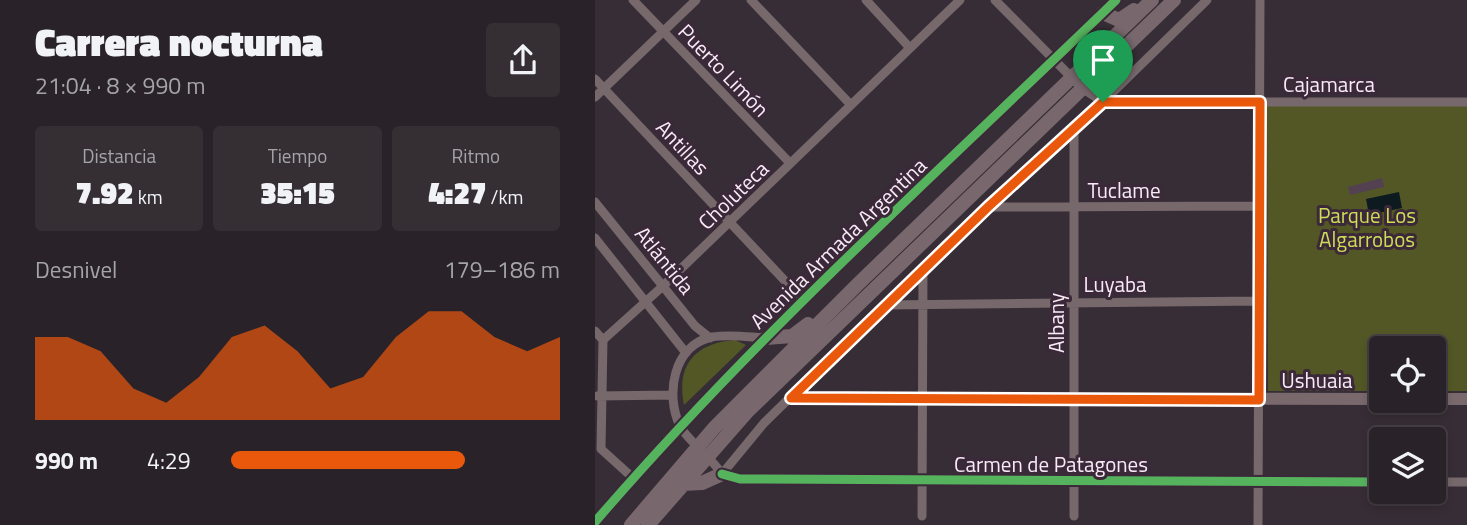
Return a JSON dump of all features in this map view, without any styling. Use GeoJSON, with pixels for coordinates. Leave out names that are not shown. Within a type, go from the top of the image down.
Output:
{"type":"FeatureCollection","features":[{"type":"Feature","properties":{"kind":"main road"},"geometry":{"type":"LineString","coordinates":[[1103,13],[1119,20],[1146,0]]}},
{"type":"Feature","properties":{"kind":"main road","name":"Avenida Armada Argentina"},"geometry":{"type":"LineString","coordinates":[[648,525],[683,485],[703,451],[824,337],[1077,83],[1152,0]]}},
{"type":"Feature","properties":{"kind":"main road","name":"Avenida Armada Argentina"},"geometry":{"type":"LineString","coordinates":[[631,525],[858,284],[1077,83],[1174,0]]}},
{"type":"Feature","properties":{"kind":"main road"},"geometry":{"type":"LineString","coordinates":[[766,338],[797,334],[843,293],[858,284]]}},
{"type":"Feature","properties":{"kind":"main road","name":"Ushuaia"},"geometry":{"type":"LineString","coordinates":[[791,398],[1369,400]]}},
{"type":"Feature","properties":{"kind":"main road"},"geometry":{"type":"LineString","coordinates":[[1446,400],[1467,400]]}},
{"type":"Feature","properties":{"kind":"main road"},"geometry":{"type":"LineString","coordinates":[[683,485],[702,483],[722,474]]}},
{"type":"Feature","properties":{"kind":"street","name":"Puerto Limón"},"geometry":{"type":"LineString","coordinates":[[633,0],[790,163]]}},
{"type":"Feature","properties":{"kind":"street"},"geometry":{"type":"LineString","coordinates":[[595,97],[695,0]]}},
{"type":"Feature","properties":{"kind":"street"},"geometry":{"type":"LineString","coordinates":[[751,0],[851,105]]}},
{"type":"Feature","properties":{"kind":"street"},"geometry":{"type":"LineString","coordinates":[[866,0],[910,48]]}},
{"type":"Feature","properties":{"kind":"street","name":"Choluteca"},"geometry":{"type":"LineString","coordinates":[[604,340],[960,0]]}},
{"type":"Feature","properties":{"kind":"street"},"geometry":{"type":"LineString","coordinates":[[995,0],[1077,83],[1103,102]]}},
{"type":"Feature","properties":{"kind":"street","name":"Avenida Armada Argentina"},"geometry":{"type":"LineString","coordinates":[[595,522],[680,427],[803,300],[1116,0]]}},
{"type":"Feature","properties":{"kind":"street"},"geometry":{"type":"LineString","coordinates":[[766,338],[734,335],[709,338],[686,353],[675,372],[672,395],[680,427],[722,474],[764,424],[886,304],[1074,130],[1207,0]]}},
{"type":"Feature","properties":{"kind":"street"},"geometry":{"type":"LineString","coordinates":[[1258,525],[1261,0]]}},
{"type":"Feature","properties":{"kind":"street","name":"Antillas"},"geometry":{"type":"LineString","coordinates":[[595,79],[803,300]]}},
{"type":"Feature","properties":{"kind":"street","name":"Cajamarca"},"geometry":{"type":"LineString","coordinates":[[1103,102],[1467,102]]}},
{"type":"Feature","properties":{"kind":"street","name":"Albany"},"geometry":{"type":"LineString","coordinates":[[1074,130],[1074,516]]}},
{"type":"Feature","properties":{"kind":"street","name":"Atlántida"},"geometry":{"type":"LineString","coordinates":[[595,202],[698,329],[709,338]]}},
{"type":"Feature","properties":{"kind":"street","name":"Tuclame"},"geometry":{"type":"LineString","coordinates":[[988,207],[1260,206]]}},
{"type":"Feature","properties":{"kind":"street","name":"Atlántida"},"geometry":{"type":"LineString","coordinates":[[595,238],[686,353]]}},
{"type":"Feature","properties":{"kind":"street"},"geometry":{"type":"LineString","coordinates":[[922,516],[923,269]]}},
{"type":"Feature","properties":{"kind":"street","name":"Luyaba"},"geometry":{"type":"LineString","coordinates":[[886,304],[1259,301]]}},
{"type":"Feature","properties":{"kind":"street"},"geometry":{"type":"LineString","coordinates":[[595,331],[604,340],[598,396],[600,445],[604,454],[633,478]]}},
{"type":"Feature","properties":{"kind":"street"},"geometry":{"type":"LineString","coordinates":[[598,396],[672,395]]}},
{"type":"Feature","properties":{"kind":"street","name":"Carmen de Patagones"},"geometry":{"type":"LineString","coordinates":[[722,474],[740,479],[1369,482]]}},
{"type":"Feature","properties":{"kind":"street"},"geometry":{"type":"LineString","coordinates":[[1446,482],[1467,482]]}},
{"type":"Feature","properties":{"kind":"green space","name":"Parque Los Algarrobos"},"geometry":{"type":"Polygon","coordinates":[[[1467,105],[1467,391],[1446,391],[1446,336],[1369,336],[1369,391],[1268,391],[1267,106],[1467,105]]]}},
{"type":"Feature","properties":{"kind":"green space"},"geometry":{"type":"Polygon","coordinates":[[[735,340],[746,345],[684,405],[683,378],[691,359],[709,346],[735,340]]]}},
{"type":"Feature","properties":{"kind":"shaded area"},"geometry":{"type":"Polygon","coordinates":[[[1399,192],[1402,208],[1369,215],[1366,199],[1399,192]]]}},
{"type":"Feature","properties":{"kind":"building"},"geometry":{"type":"Polygon","coordinates":[[[1382,178],[1384,187],[1350,195],[1348,187],[1382,178]]]}},
{"type":"Feature","properties":{"kind":"cycle path"},"geometry":{"type":"LineString","coordinates":[[595,522],[656,453],[784,320],[1116,0]]}},
{"type":"Feature","properties":{"kind":"cycle path"},"geometry":{"type":"LineString","coordinates":[[722,474],[740,479],[1369,482]]}},
{"type":"Feature","properties":{"kind":"route"},"geometry":{"type":"LineString","coordinates":[[1103,102],[1260,102],[1259,400],[791,398],[988,207],[1103,102]]}}]}
